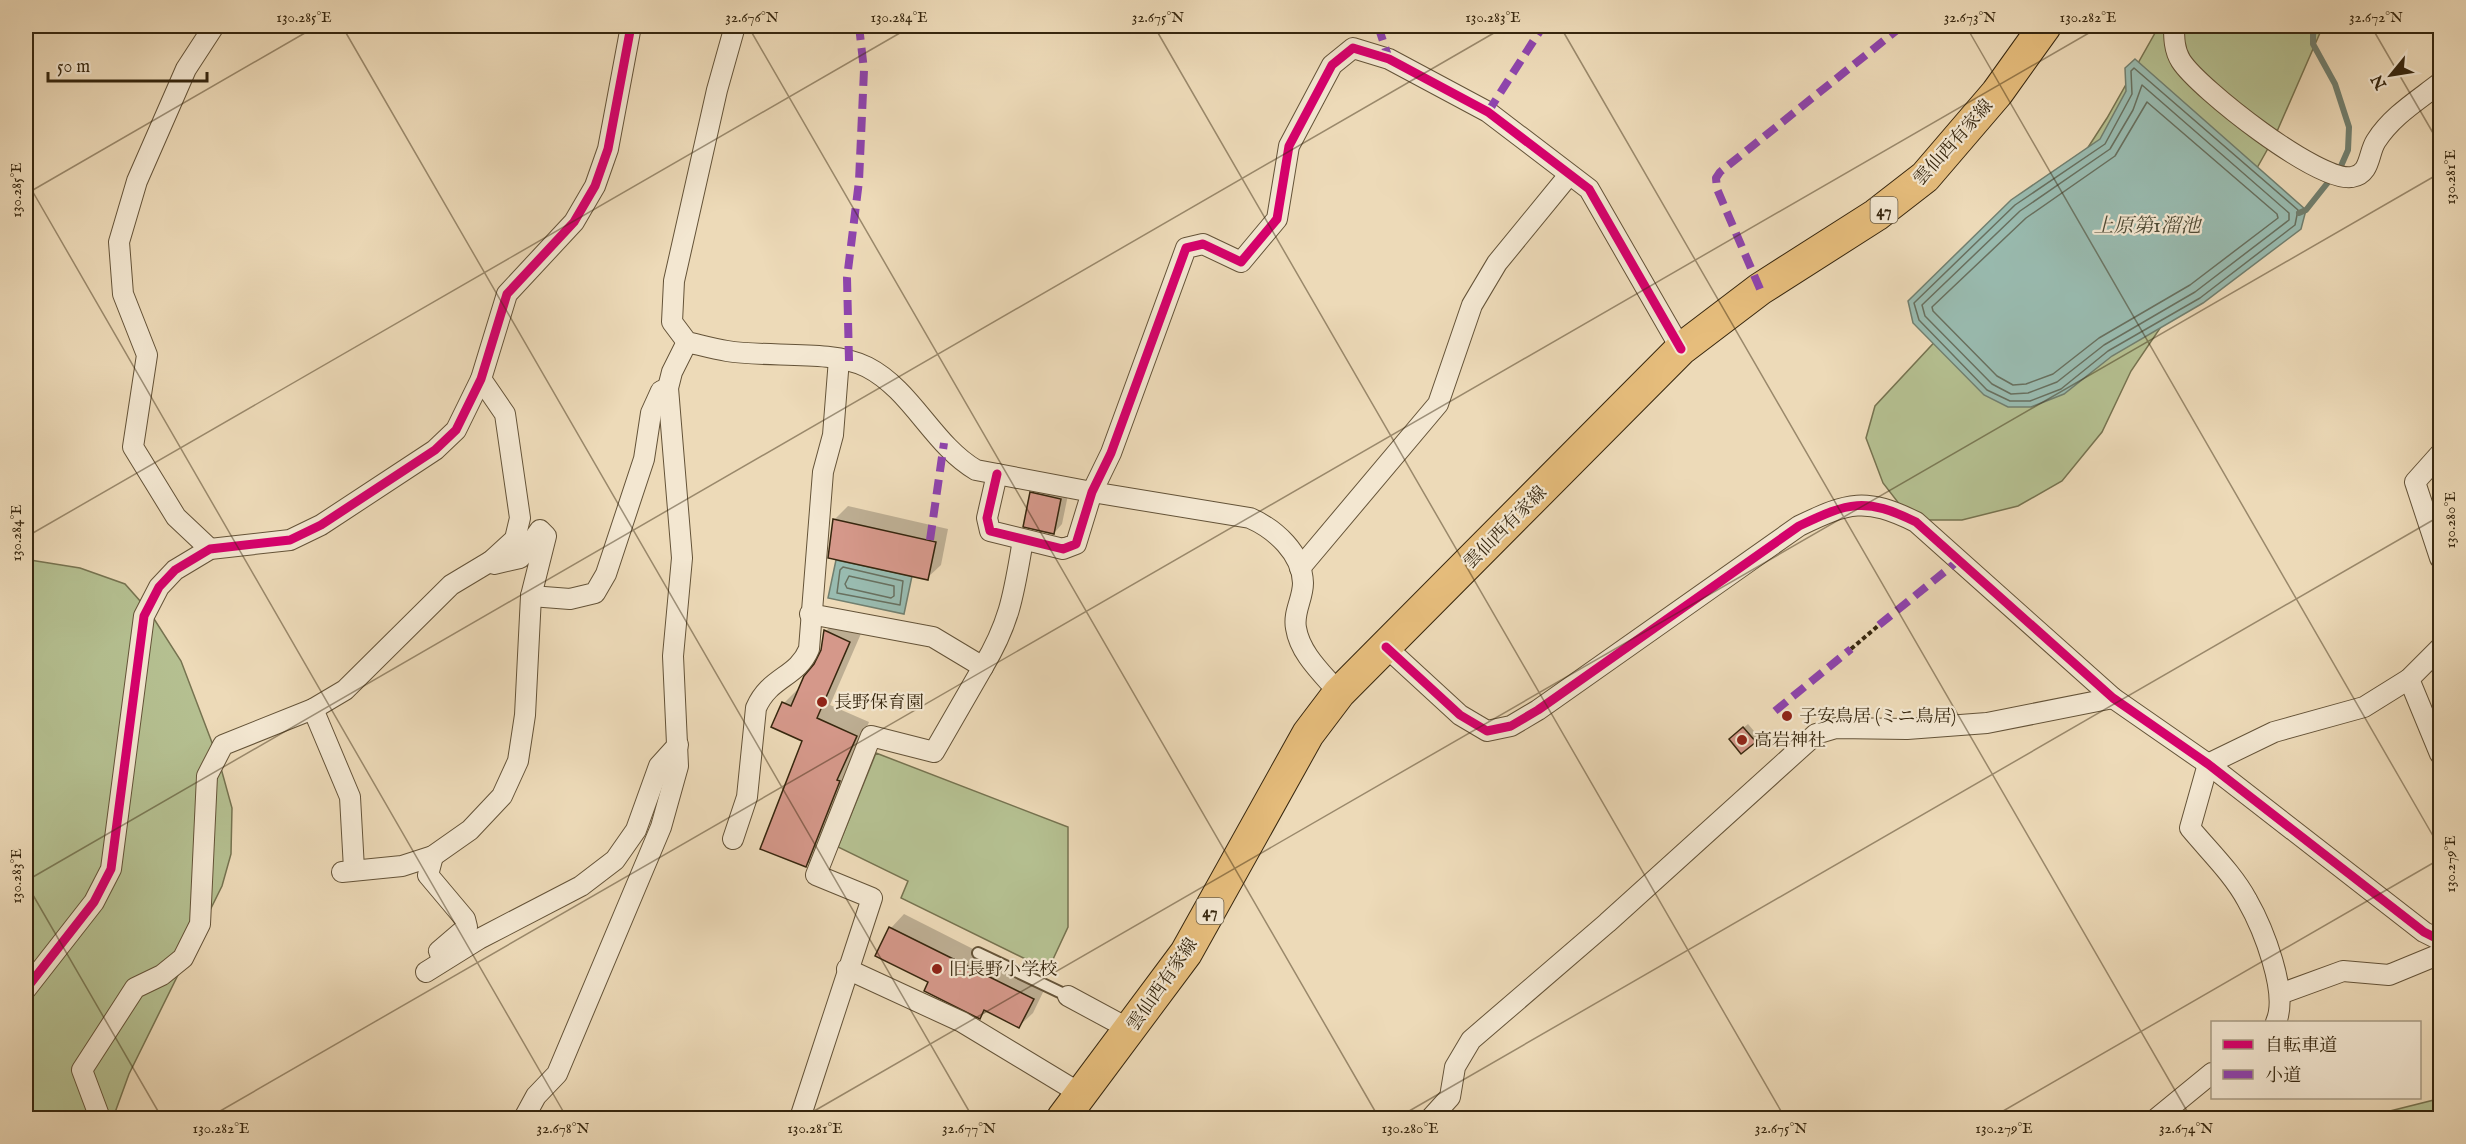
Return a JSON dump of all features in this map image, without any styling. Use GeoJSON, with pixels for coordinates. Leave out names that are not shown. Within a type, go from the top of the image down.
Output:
{"type":"FeatureCollection","features":[{"type":"Feature","properties":{"kind":"main road","name":"雲仙西有家線"},"geometry":{"type":"LineString","coordinates":[[1072,1106],[1186,953],[1308,734],[1340,693],[1681,349],[1760,289],[1876,215],[1925,177],[1997,93],[2045,26]]}},
{"type":"Feature","properties":{"kind":"street"},"geometry":{"type":"LineString","coordinates":[[210,549],[176,517],[133,447],[147,355],[123,294],[119,242],[142,171],[186,69],[214,26]]}},
{"type":"Feature","properties":{"kind":"street"},"geometry":{"type":"LineString","coordinates":[[26,989],[94,903],[111,869],[144,616],[159,587],[175,570],[210,549],[290,540],[321,525],[435,450],[456,430],[481,379],[507,294],[574,222],[595,186],[608,149],[631,26]]}},
{"type":"Feature","properties":{"kind":"street"},"geometry":{"type":"LineString","coordinates":[[735,26],[717,90],[674,281],[672,322],[687,342],[728,352],[839,358],[867,366],[890,383],[959,460],[976,470],[1250,518],[1271,527],[1285,543],[1300,568],[1303,584],[1295,616],[1296,630],[1306,654],[1340,693]]}},
{"type":"Feature","properties":{"kind":"street"},"geometry":{"type":"LineString","coordinates":[[2174,26],[2174,41],[2180,59],[2192,75],[2278,146],[2336,174],[2351,178],[2360,174],[2367,167],[2375,143],[2392,120],[2440,83]]}},
{"type":"Feature","properties":{"kind":"street"},"geometry":{"type":"LineString","coordinates":[[997,474],[987,525],[995,534],[1063,549],[1076,544],[1092,492],[1111,453],[1186,249],[1203,244],[1241,262],[1277,219],[1289,146],[1332,65],[1353,48],[1389,59],[1488,112],[1588,189],[1681,349]]}},
{"type":"Feature","properties":{"kind":"street"},"geometry":{"type":"LineString","coordinates":[[1300,568],[1438,404],[1472,305],[1497,263],[1569,175]]}},
{"type":"Feature","properties":{"kind":"street"},"geometry":{"type":"LineString","coordinates":[[524,1119],[536,1096],[557,1074],[602,972],[632,893],[661,828],[678,766],[673,656],[682,558],[668,388],[672,372],[687,342]]}},
{"type":"Feature","properties":{"kind":"street"},"geometry":{"type":"LineString","coordinates":[[733,839],[747,797],[756,708],[771,685],[803,663],[809,649],[823,471],[833,435],[839,358]]}},
{"type":"Feature","properties":{"kind":"street"},"geometry":{"type":"LineString","coordinates":[[100,1119],[82,1070],[135,988],[162,975],[183,958],[200,924],[207,776],[223,745],[313,709],[345,690],[451,585],[491,561],[516,539],[520,518],[505,414],[481,379]]}},
{"type":"Feature","properties":{"kind":"street"},"geometry":{"type":"LineString","coordinates":[[531,596],[570,599],[595,593],[606,574],[644,459],[651,413],[661,391],[668,388]]}},
{"type":"Feature","properties":{"kind":"street"},"geometry":{"type":"LineString","coordinates":[[2440,454],[2415,482],[2440,558]]}},
{"type":"Feature","properties":{"kind":"street"},"geometry":{"type":"LineString","coordinates":[[1386,647],[1460,715],[1487,731],[1511,726],[1538,710],[1799,526],[1835,509],[1862,504],[1888,508],[1916,522],[2113,698],[2208,765],[2424,932],[2440,940]]}},
{"type":"Feature","properties":{"kind":"street"},"geometry":{"type":"LineString","coordinates":[[313,709],[350,797],[348,871],[402,866],[433,856],[470,830],[502,796],[518,761],[525,715],[531,596],[546,536],[540,530],[520,558],[494,564],[491,561]]}},
{"type":"Feature","properties":{"kind":"street"},"geometry":{"type":"LineString","coordinates":[[800,1119],[872,898],[816,875],[871,736],[934,752],[1000,639],[1011,609],[1023,540]]}},
{"type":"Feature","properties":{"kind":"street"},"geometry":{"type":"LineString","coordinates":[[810,614],[933,637],[983,667]]}},
{"type":"Feature","properties":{"kind":"street"},"geometry":{"type":"LineString","coordinates":[[2277,1021],[2280,1012],[2280,994],[2268,948],[2247,900],[2190,828],[2208,765],[2274,732],[2364,706],[2409,679],[2440,648]]}},
{"type":"Feature","properties":{"kind":"street"},"geometry":{"type":"LineString","coordinates":[[2409,679],[2440,754]]}},
{"type":"Feature","properties":{"kind":"street"},"geometry":{"type":"LineString","coordinates":[[1431,1119],[1450,1097],[1455,1067],[1471,1040],[1607,923],[1816,734],[1836,728],[1907,729],[1987,723],[2113,698]]}},
{"type":"Feature","properties":{"kind":"street"},"geometry":{"type":"LineString","coordinates":[[433,856],[428,875],[465,919],[467,927],[439,951],[434,967],[479,939],[581,886],[615,860],[636,830],[659,766],[678,745]]}},
{"type":"Feature","properties":{"kind":"street"},"geometry":{"type":"LineString","coordinates":[[2280,994],[2343,970],[2389,975],[2440,954]]}},
{"type":"Feature","properties":{"kind":"street"},"geometry":{"type":"LineString","coordinates":[[847,969],[962,1022],[1072,1106]]}},
{"type":"Feature","properties":{"kind":"street"},"geometry":{"type":"LineString","coordinates":[[1068,996],[1131,1029]]}},
{"type":"Feature","properties":{"kind":"street"},"geometry":{"type":"LineString","coordinates":[[2157,1119],[2211,1074]]}},
{"type":"Feature","properties":{"kind":"lane"},"geometry":{"type":"LineString","coordinates":[[978,953],[1068,996]]}},
{"type":"Feature","properties":{"kind":"path"},"geometry":{"type":"LineString","coordinates":[[1851,649],[1880,625]]}},
{"type":"Feature","properties":{"kind":"green space"},"geometry":{"type":"Polygon","coordinates":[[[2159,26],[2323,26],[2275,136],[2200,269],[2131,371],[2102,432],[2062,481],[2018,506],[1962,520],[1921,520],[1900,505],[1883,483],[1866,438],[1875,406],[2025,245],[2107,118],[2159,26]]]}},
{"type":"Feature","properties":{"kind":"green space"},"geometry":{"type":"Polygon","coordinates":[[[30,560],[80,568],[125,584],[149,611],[181,661],[219,761],[232,808],[231,854],[222,886],[129,1074],[113,1118],[26,1118],[26,562],[30,560]]]}},
{"type":"Feature","properties":{"kind":"green space"},"geometry":{"type":"Polygon","coordinates":[[[876,753],[1068,827],[1068,927],[1048,970],[901,898],[908,881],[838,847],[876,753]]]}},
{"type":"Feature","properties":{"kind":"green space"},"geometry":{"type":"Polygon","coordinates":[[[2438,1099],[2440,1118],[2362,1118],[2438,1099]]]}},
{"type":"Feature","properties":{"kind":"water","name":"上原第1溜池"},"geometry":{"type":"Polygon","coordinates":[[[2135,59],[2306,210],[2301,229],[2203,303],[2112,356],[2064,394],[2031,407],[2008,407],[1984,395],[1913,323],[1908,301],[2011,200],[2100,139],[2126,91],[2125,68],[2135,59]]]}},
{"type":"Feature","properties":{"kind":"water"},"geometry":{"type":"Polygon","coordinates":[[[836,560],[912,576],[904,614],[828,598],[836,560]]]}},
{"type":"Feature","properties":{"kind":"building"},"geometry":{"type":"Polygon","coordinates":[[[1030,492],[1061,499],[1054,534],[1023,527],[1030,492]]]}},
{"type":"Feature","properties":{"kind":"building"},"geometry":{"type":"Polygon","coordinates":[[[833,519],[936,542],[928,580],[828,558],[833,519]]]}},
{"type":"Feature","properties":{"kind":"building"},"geometry":{"type":"Polygon","coordinates":[[[824,630],[850,642],[817,718],[857,736],[837,780],[840,781],[806,867],[760,849],[802,741],[771,727],[782,702],[791,706],[804,676],[814,664],[821,650],[824,630]]]}},
{"type":"Feature","properties":{"kind":"building","name":"高岩神社"},"geometry":{"type":"Polygon","coordinates":[[[1743,727],[1756,742],[1741,754],[1729,739],[1743,727]]]}},
{"type":"Feature","properties":{"kind":"building","name":"旧長野小学校"},"geometry":{"type":"Polygon","coordinates":[[[889,927],[1034,999],[1019,1028],[984,1010],[980,1019],[924,991],[928,982],[875,956],[889,927]]]}},
{"type":"Feature","properties":{"kind":"waterway"},"geometry":{"type":"LineString","coordinates":[[2299,213],[2306,210],[2341,166],[2348,150],[2349,127],[2335,84],[2313,44],[2313,34],[2318,26]]}},
{"type":"Feature","properties":{"kind":"marked path"},"geometry":{"type":"LineString","coordinates":[[849,361],[847,278],[859,181],[864,70],[859,26]]}},
{"type":"Feature","properties":{"kind":"marked path"},"geometry":{"type":"LineString","coordinates":[[1378,26],[1389,59]]}},
{"type":"Feature","properties":{"kind":"marked path"},"geometry":{"type":"LineString","coordinates":[[1488,112],[1543,26]]}},
{"type":"Feature","properties":{"kind":"marked path"},"geometry":{"type":"LineString","coordinates":[[1760,289],[1717,189],[1716,178],[1720,172],[1902,26]]}},
{"type":"Feature","properties":{"kind":"marked path"},"geometry":{"type":"LineString","coordinates":[[930,540],[944,443]]}},
{"type":"Feature","properties":{"kind":"marked path"},"geometry":{"type":"LineString","coordinates":[[1879,625],[1959,560]]}},
{"type":"Feature","properties":{"kind":"marked path"},"geometry":{"type":"LineString","coordinates":[[1775,711],[1851,649]]}},
{"type":"Feature","properties":{"kind":"cycle path"},"geometry":{"type":"LineString","coordinates":[[26,989],[94,902],[111,869],[144,616],[159,587],[175,570],[210,549],[290,540],[321,525],[435,450],[456,430],[481,379],[507,294],[574,222],[595,186],[608,149],[631,26]]}},
{"type":"Feature","properties":{"kind":"cycle path"},"geometry":{"type":"LineString","coordinates":[[997,474],[987,518],[990,531],[1063,549],[1076,544],[1092,492],[1111,453],[1186,248],[1203,244],[1241,262],[1277,219],[1289,146],[1332,65],[1353,48],[1389,59],[1488,112],[1589,189],[1681,349]]}},
{"type":"Feature","properties":{"kind":"cycle path"},"geometry":{"type":"LineString","coordinates":[[1386,647],[1460,715],[1487,731],[1511,726],[1538,710],[1799,526],[1845,508],[1870,506],[1883,509],[1916,522],[2113,698],[2208,764],[2424,932],[2440,940]]}},
{"type":"Feature","properties":{"kind":"place","name":"長野保育園"},"geometry":{"type":"Point","coordinates":[822,702]}},
{"type":"Feature","properties":{"kind":"place","name":"子安鳥居 (ミニ鳥居)"},"geometry":{"type":"Point","coordinates":[1787,716]}},
{"type":"Feature","properties":{"kind":"place","name":"高岩神社"},"geometry":{"type":"Point","coordinates":[1742,740]}},
{"type":"Feature","properties":{"kind":"place","name":"旧長野小学校"},"geometry":{"type":"Point","coordinates":[937,969]}}]}
